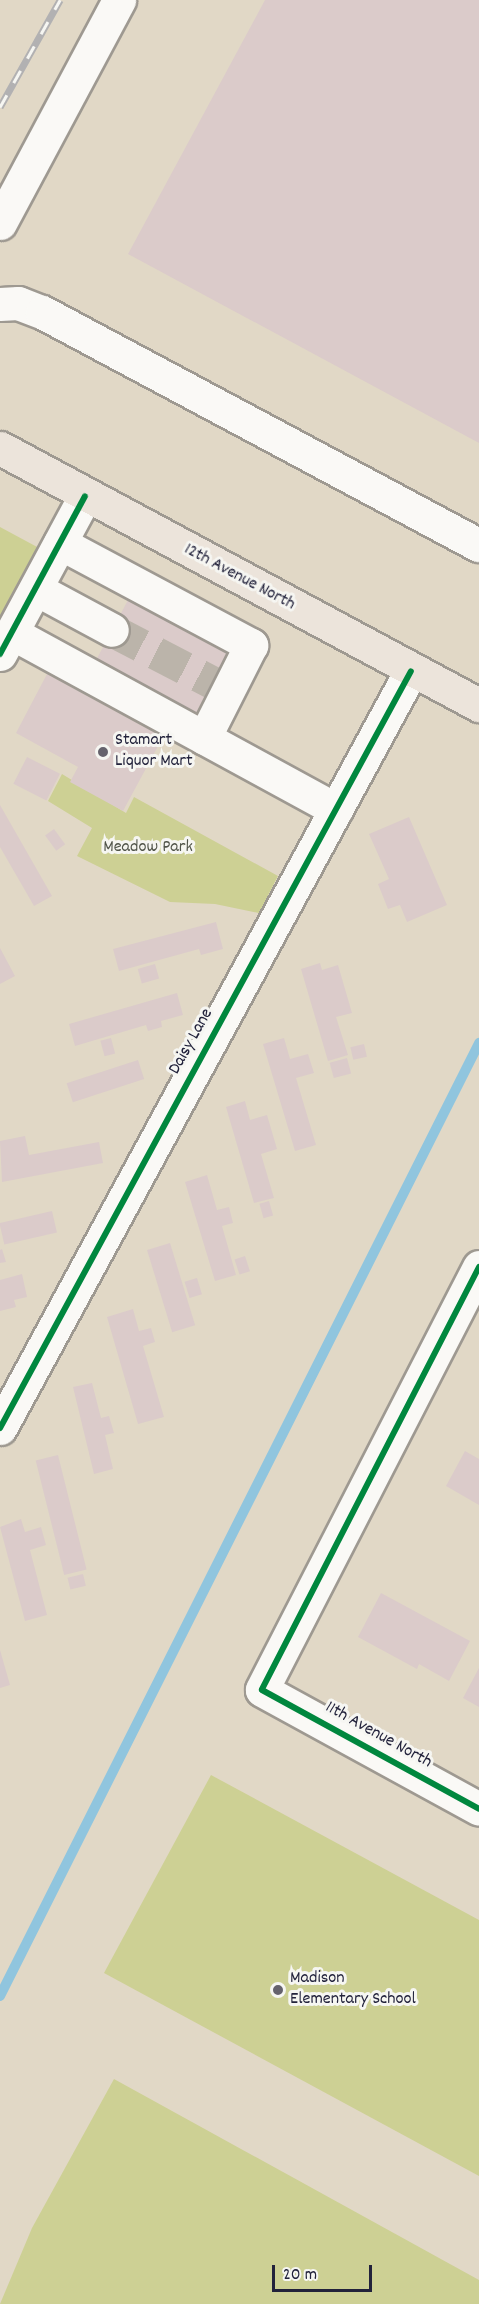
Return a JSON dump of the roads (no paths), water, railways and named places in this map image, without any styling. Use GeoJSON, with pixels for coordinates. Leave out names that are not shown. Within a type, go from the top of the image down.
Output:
{"type":"FeatureCollection","features":[{"type":"Feature","properties":{"kind":"main road","name":"12th Avenue North"},"geometry":{"type":"LineString","coordinates":[[0,448],[411,671],[479,705]]}},
{"type":"Feature","properties":{"kind":"street"},"geometry":{"type":"LineString","coordinates":[[0,223],[119,0]]}},
{"type":"Feature","properties":{"kind":"street"},"geometry":{"type":"LineString","coordinates":[[0,304],[18,303],[42,312],[479,545]]}},
{"type":"Feature","properties":{"kind":"street"},"geometry":{"type":"LineString","coordinates":[[85,496],[6,643],[204,738],[336,810]]}},
{"type":"Feature","properties":{"kind":"street"},"geometry":{"type":"LineString","coordinates":[[60,543],[251,645],[220,687],[204,738]]}},
{"type":"Feature","properties":{"kind":"street"},"geometry":{"type":"LineString","coordinates":[[36,589],[112,630]]}},
{"type":"Feature","properties":{"kind":"street","name":"Daisy Lane"},"geometry":{"type":"LineString","coordinates":[[0,1428],[411,671]]}},
{"type":"Feature","properties":{"kind":"street","name":"11th Avenue North"},"geometry":{"type":"LineString","coordinates":[[478,1272],[262,1689],[479,1809]]}},
{"type":"Feature","properties":{"kind":"waterway"},"geometry":{"type":"LineString","coordinates":[[0,1996],[479,1043]]}},
{"type":"Feature","properties":{"kind":"tunnel"},"geometry":{"type":"LineString","coordinates":[[112,630],[212,682]]}},
{"type":"Feature","properties":{"kind":"railway"},"geometry":{"type":"LineString","coordinates":[[0,107],[60,0]]}},
{"type":"Feature","properties":{"kind":"place","name":"Stamart Liquor Mart"},"geometry":{"type":"Point","coordinates":[103,752]}},
{"type":"Feature","properties":{"kind":"place","name":"Madison Elementary School"},"geometry":{"type":"Point","coordinates":[278,1990]}},
{"type":"Feature","properties":{"kind":"park label","name":"Meadow Park"},"geometry":{"type":"Point","coordinates":[148,848]}}]}
